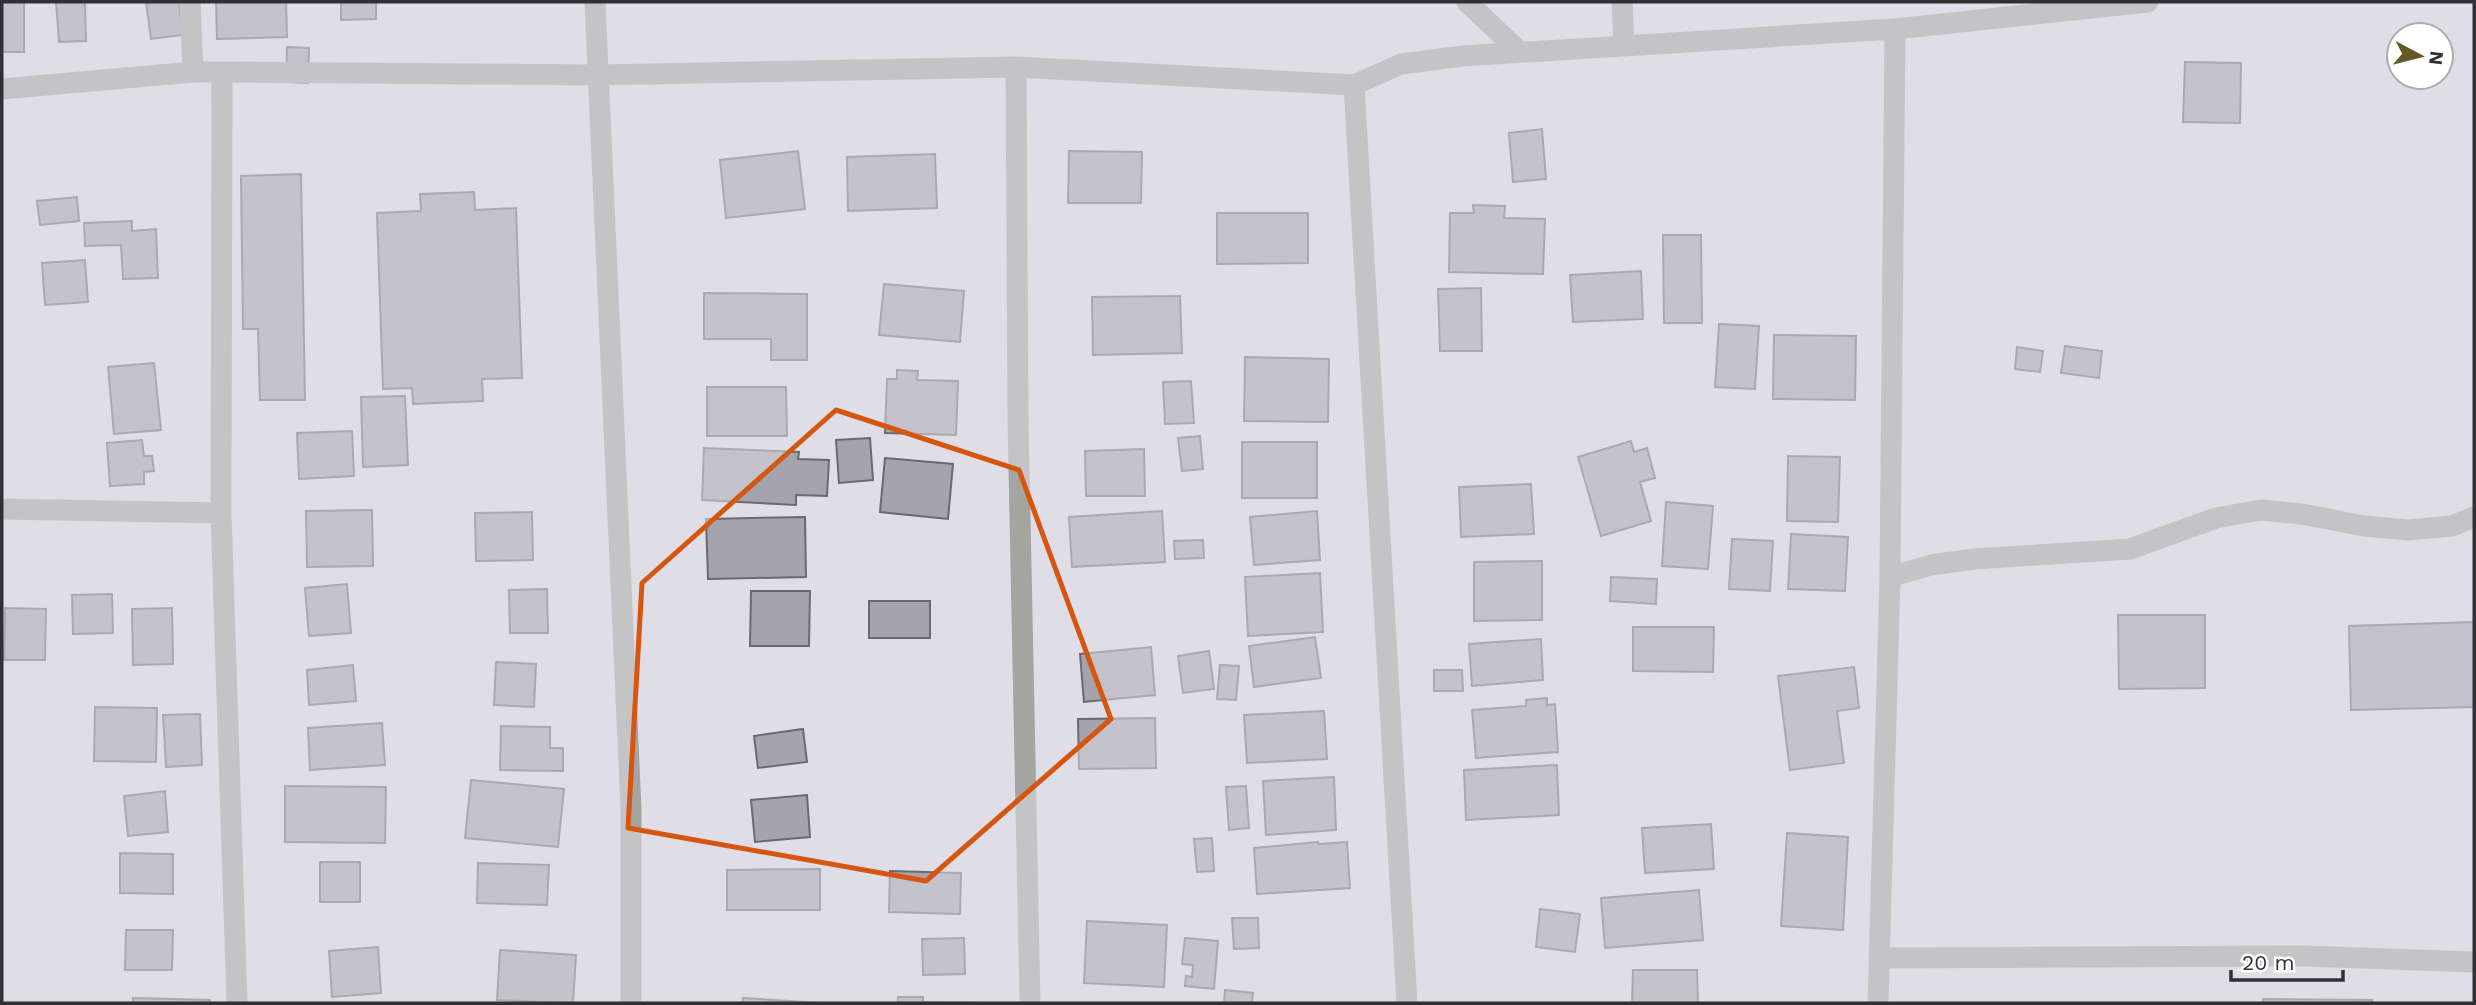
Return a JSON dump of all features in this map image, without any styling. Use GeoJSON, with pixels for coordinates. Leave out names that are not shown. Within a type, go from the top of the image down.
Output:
{"type":"FeatureCollection","features":[{"type":"Feature","properties":{"kind":"street"},"geometry":{"type":"LineString","coordinates":[[190,2],[193,72]]}},
{"type":"Feature","properties":{"kind":"street"},"geometry":{"type":"LineString","coordinates":[[595,2],[631,809],[631,1003]]}},
{"type":"Feature","properties":{"kind":"street"},"geometry":{"type":"LineString","coordinates":[[1467,2],[1519,51]]}},
{"type":"Feature","properties":{"kind":"street"},"geometry":{"type":"LineString","coordinates":[[1622,2],[1624,44]]}},
{"type":"Feature","properties":{"kind":"street"},"geometry":{"type":"LineString","coordinates":[[2,89],[193,72],[598,75],[1016,67],[1354,85],[1401,64],[1519,51],[1895,29],[2148,2]]}},
{"type":"Feature","properties":{"kind":"street"},"geometry":{"type":"LineString","coordinates":[[1878,1003],[1890,577],[1895,29]]}},
{"type":"Feature","properties":{"kind":"street"},"geometry":{"type":"LineString","coordinates":[[1016,67],[1018,434],[1030,1003]]}},
{"type":"Feature","properties":{"kind":"street"},"geometry":{"type":"LineString","coordinates":[[222,72],[221,513],[236,1003]]}},
{"type":"Feature","properties":{"kind":"street"},"geometry":{"type":"LineString","coordinates":[[1354,85],[1407,1003]]}},
{"type":"Feature","properties":{"kind":"street"},"geometry":{"type":"LineString","coordinates":[[2,509],[221,513]]}},
{"type":"Feature","properties":{"kind":"street"},"geometry":{"type":"LineString","coordinates":[[1890,577],[1931,565],[1974,559],[2130,549],[2216,518],[2261,510],[2408,530],[2452,526],[2474,517]]}},
{"type":"Feature","properties":{"kind":"street"},"geometry":{"type":"LineString","coordinates":[[1880,958],[2304,956],[2474,962]]}},
{"type":"Feature","properties":{"kind":"highlighted area"},"geometry":{"type":"Polygon","coordinates":[[[836,410],[1019,470],[1111,719],[926,881],[628,828],[642,583],[836,410]]]}},
{"type":"Feature","properties":{"kind":"building"},"geometry":{"type":"Polygon","coordinates":[[[2,2],[24,2],[24,52],[2,52],[2,2]]]}},
{"type":"Feature","properties":{"kind":"building"},"geometry":{"type":"Polygon","coordinates":[[[56,2],[85,2],[86,41],[59,42],[56,2]]]}},
{"type":"Feature","properties":{"kind":"building"},"geometry":{"type":"Polygon","coordinates":[[[146,2],[179,2],[183,35],[151,39],[146,2]]]}},
{"type":"Feature","properties":{"kind":"building"},"geometry":{"type":"Polygon","coordinates":[[[216,2],[286,2],[287,37],[217,39],[216,2]]]}},
{"type":"Feature","properties":{"kind":"building"},"geometry":{"type":"Polygon","coordinates":[[[341,2],[376,2],[376,19],[341,20],[341,2]]]}},
{"type":"Feature","properties":{"kind":"building"},"geometry":{"type":"Polygon","coordinates":[[[287,47],[309,48],[308,83],[286,82],[287,47]]]}},
{"type":"Feature","properties":{"kind":"building"},"geometry":{"type":"Polygon","coordinates":[[[2185,62],[2241,63],[2240,123],[2183,122],[2185,62]]]}},
{"type":"Feature","properties":{"kind":"building"},"geometry":{"type":"Polygon","coordinates":[[[1542,129],[1546,179],[1513,182],[1509,133],[1542,129]]]}},
{"type":"Feature","properties":{"kind":"building"},"geometry":{"type":"Polygon","coordinates":[[[798,151],[805,209],[726,218],[720,160],[798,151]]]}},
{"type":"Feature","properties":{"kind":"building"},"geometry":{"type":"Polygon","coordinates":[[[1069,151],[1142,152],[1141,203],[1068,203],[1069,151]]]}},
{"type":"Feature","properties":{"kind":"building"},"geometry":{"type":"Polygon","coordinates":[[[935,154],[937,208],[848,211],[847,157],[935,154]]]}},
{"type":"Feature","properties":{"kind":"building"},"geometry":{"type":"Polygon","coordinates":[[[301,174],[305,400],[260,400],[258,329],[243,329],[241,176],[301,174]]]}},
{"type":"Feature","properties":{"kind":"building"},"geometry":{"type":"Polygon","coordinates":[[[474,192],[475,210],[516,208],[522,378],[482,379],[483,401],[413,404],[412,388],[383,389],[377,213],[421,211],[420,194],[474,192]]]}},
{"type":"Feature","properties":{"kind":"building"},"geometry":{"type":"Polygon","coordinates":[[[77,197],[79,221],[40,225],[37,201],[77,197]]]}},
{"type":"Feature","properties":{"kind":"building"},"geometry":{"type":"Polygon","coordinates":[[[1473,205],[1505,206],[1504,218],[1545,219],[1543,274],[1449,272],[1450,213],[1474,213],[1473,205]]]}},
{"type":"Feature","properties":{"kind":"building"},"geometry":{"type":"Polygon","coordinates":[[[1217,213],[1308,213],[1308,263],[1217,264],[1217,213]]]}},
{"type":"Feature","properties":{"kind":"building"},"geometry":{"type":"Polygon","coordinates":[[[132,221],[132,231],[156,229],[158,278],[123,279],[121,245],[85,246],[84,223],[132,221]]]}},
{"type":"Feature","properties":{"kind":"building"},"geometry":{"type":"Polygon","coordinates":[[[1663,235],[1701,235],[1702,323],[1664,323],[1663,235]]]}},
{"type":"Feature","properties":{"kind":"building"},"geometry":{"type":"Polygon","coordinates":[[[85,260],[88,302],[45,305],[42,263],[85,260]]]}},
{"type":"Feature","properties":{"kind":"building"},"geometry":{"type":"Polygon","coordinates":[[[1641,271],[1643,319],[1573,322],[1570,275],[1641,271]]]}},
{"type":"Feature","properties":{"kind":"building"},"geometry":{"type":"Polygon","coordinates":[[[884,284],[964,291],[960,342],[879,335],[884,284]]]}},
{"type":"Feature","properties":{"kind":"building"},"geometry":{"type":"Polygon","coordinates":[[[1481,288],[1482,351],[1440,351],[1438,289],[1481,288]]]}},
{"type":"Feature","properties":{"kind":"building"},"geometry":{"type":"Polygon","coordinates":[[[704,293],[807,294],[807,360],[771,360],[771,339],[704,339],[704,293]]]}},
{"type":"Feature","properties":{"kind":"building"},"geometry":{"type":"Polygon","coordinates":[[[1180,296],[1182,353],[1093,355],[1092,297],[1180,296]]]}},
{"type":"Feature","properties":{"kind":"building"},"geometry":{"type":"Polygon","coordinates":[[[1719,324],[1759,326],[1755,389],[1715,387],[1719,324]]]}},
{"type":"Feature","properties":{"kind":"building"},"geometry":{"type":"Polygon","coordinates":[[[1774,335],[1856,336],[1855,400],[1773,399],[1774,335]]]}},
{"type":"Feature","properties":{"kind":"building"},"geometry":{"type":"Polygon","coordinates":[[[2065,346],[2102,351],[2099,378],[2061,373],[2065,346]]]}},
{"type":"Feature","properties":{"kind":"building"},"geometry":{"type":"Polygon","coordinates":[[[2017,347],[2043,351],[2040,372],[2015,369],[2017,347]]]}},
{"type":"Feature","properties":{"kind":"building"},"geometry":{"type":"Polygon","coordinates":[[[1245,357],[1329,359],[1328,422],[1244,421],[1245,357]]]}},
{"type":"Feature","properties":{"kind":"building"},"geometry":{"type":"Polygon","coordinates":[[[154,363],[161,430],[114,434],[108,367],[154,363]]]}},
{"type":"Feature","properties":{"kind":"building"},"geometry":{"type":"Polygon","coordinates":[[[897,370],[918,371],[917,380],[958,381],[956,435],[885,433],[887,379],[897,379],[897,370]]]}},
{"type":"Feature","properties":{"kind":"building"},"geometry":{"type":"Polygon","coordinates":[[[1191,381],[1194,423],[1165,424],[1163,382],[1191,381]]]}},
{"type":"Feature","properties":{"kind":"building"},"geometry":{"type":"Polygon","coordinates":[[[707,387],[786,387],[787,436],[707,436],[707,387]]]}},
{"type":"Feature","properties":{"kind":"building"},"geometry":{"type":"Polygon","coordinates":[[[405,396],[408,465],[363,467],[361,397],[405,396]]]}},
{"type":"Feature","properties":{"kind":"building"},"geometry":{"type":"Polygon","coordinates":[[[352,431],[354,476],[299,479],[297,433],[352,431]]]}},
{"type":"Feature","properties":{"kind":"building"},"geometry":{"type":"Polygon","coordinates":[[[1200,436],[1203,469],[1182,471],[1178,438],[1200,436]]]}},
{"type":"Feature","properties":{"kind":"building"},"geometry":{"type":"Polygon","coordinates":[[[870,438],[873,480],[839,483],[836,440],[870,438]]]}},
{"type":"Feature","properties":{"kind":"building"},"geometry":{"type":"Polygon","coordinates":[[[142,440],[144,456],[152,456],[154,471],[144,472],[144,484],[110,486],[107,443],[142,440]]]}},
{"type":"Feature","properties":{"kind":"building"},"geometry":{"type":"Polygon","coordinates":[[[1631,441],[1634,452],[1647,448],[1655,478],[1640,482],[1651,521],[1601,536],[1578,457],[1631,441]]]}},
{"type":"Feature","properties":{"kind":"building"},"geometry":{"type":"Polygon","coordinates":[[[1242,442],[1317,442],[1317,498],[1242,498],[1242,442]]]}},
{"type":"Feature","properties":{"kind":"building"},"geometry":{"type":"Polygon","coordinates":[[[704,448],[799,452],[798,459],[829,460],[827,496],[796,495],[796,505],[702,500],[704,448]]]}},
{"type":"Feature","properties":{"kind":"building"},"geometry":{"type":"Polygon","coordinates":[[[1144,449],[1145,496],[1086,496],[1085,451],[1144,449]]]}},
{"type":"Feature","properties":{"kind":"building"},"geometry":{"type":"Polygon","coordinates":[[[1788,456],[1840,457],[1838,522],[1787,521],[1788,456]]]}},
{"type":"Feature","properties":{"kind":"building"},"geometry":{"type":"Polygon","coordinates":[[[885,458],[953,464],[948,519],[880,512],[885,458]]]}},
{"type":"Feature","properties":{"kind":"building"},"geometry":{"type":"Polygon","coordinates":[[[1531,484],[1534,534],[1461,537],[1459,487],[1531,484]]]}},
{"type":"Feature","properties":{"kind":"building"},"geometry":{"type":"Polygon","coordinates":[[[1666,502],[1713,506],[1708,569],[1662,566],[1666,502]]]}},
{"type":"Feature","properties":{"kind":"building"},"geometry":{"type":"Polygon","coordinates":[[[372,510],[373,566],[307,567],[306,511],[372,510]]]}},
{"type":"Feature","properties":{"kind":"building"},"geometry":{"type":"Polygon","coordinates":[[[1162,511],[1165,562],[1072,567],[1069,517],[1162,511]]]}},
{"type":"Feature","properties":{"kind":"building"},"geometry":{"type":"Polygon","coordinates":[[[1317,511],[1320,560],[1254,565],[1250,517],[1317,511]]]}},
{"type":"Feature","properties":{"kind":"building"},"geometry":{"type":"Polygon","coordinates":[[[532,512],[533,560],[476,561],[475,513],[532,512]]]}},
{"type":"Feature","properties":{"kind":"building"},"geometry":{"type":"Polygon","coordinates":[[[805,517],[806,577],[708,579],[706,519],[805,517]]]}},
{"type":"Feature","properties":{"kind":"building"},"geometry":{"type":"Polygon","coordinates":[[[1791,534],[1848,537],[1845,591],[1788,589],[1791,534]]]}},
{"type":"Feature","properties":{"kind":"building"},"geometry":{"type":"Polygon","coordinates":[[[1732,539],[1773,541],[1770,591],[1729,589],[1732,539]]]}},
{"type":"Feature","properties":{"kind":"building"},"geometry":{"type":"Polygon","coordinates":[[[1203,540],[1204,558],[1175,559],[1174,541],[1203,540]]]}},
{"type":"Feature","properties":{"kind":"building"},"geometry":{"type":"Polygon","coordinates":[[[1542,561],[1542,620],[1474,621],[1474,562],[1542,561]]]}},
{"type":"Feature","properties":{"kind":"building"},"geometry":{"type":"Polygon","coordinates":[[[1320,573],[1323,632],[1248,636],[1245,577],[1320,573]]]}},
{"type":"Feature","properties":{"kind":"building"},"geometry":{"type":"Polygon","coordinates":[[[1611,577],[1657,579],[1656,604],[1610,601],[1611,577]]]}},
{"type":"Feature","properties":{"kind":"building"},"geometry":{"type":"Polygon","coordinates":[[[347,584],[351,633],[309,636],[305,588],[347,584]]]}},
{"type":"Feature","properties":{"kind":"building"},"geometry":{"type":"Polygon","coordinates":[[[547,589],[548,633],[510,633],[509,590],[547,589]]]}},
{"type":"Feature","properties":{"kind":"building"},"geometry":{"type":"Polygon","coordinates":[[[751,591],[810,591],[809,646],[750,646],[751,591]]]}},
{"type":"Feature","properties":{"kind":"building"},"geometry":{"type":"Polygon","coordinates":[[[112,594],[113,633],[73,634],[72,595],[112,594]]]}},
{"type":"Feature","properties":{"kind":"building"},"geometry":{"type":"Polygon","coordinates":[[[869,601],[930,601],[930,638],[869,638],[869,601]]]}},
{"type":"Feature","properties":{"kind":"building"},"geometry":{"type":"Polygon","coordinates":[[[5,608],[46,609],[45,660],[4,660],[5,608]]]}},
{"type":"Feature","properties":{"kind":"building"},"geometry":{"type":"Polygon","coordinates":[[[172,608],[173,664],[133,665],[132,609],[172,608]]]}},
{"type":"Feature","properties":{"kind":"building"},"geometry":{"type":"Polygon","coordinates":[[[2118,615],[2205,615],[2205,688],[2119,689],[2118,615]]]}},
{"type":"Feature","properties":{"kind":"building"},"geometry":{"type":"Polygon","coordinates":[[[2474,622],[2474,707],[2351,710],[2349,626],[2474,622]]]}},
{"type":"Feature","properties":{"kind":"building"},"geometry":{"type":"Polygon","coordinates":[[[1633,627],[1714,627],[1713,672],[1633,671],[1633,627]]]}},
{"type":"Feature","properties":{"kind":"building"},"geometry":{"type":"Polygon","coordinates":[[[1315,637],[1321,678],[1254,687],[1249,646],[1315,637]]]}},
{"type":"Feature","properties":{"kind":"building"},"geometry":{"type":"Polygon","coordinates":[[[1541,639],[1543,680],[1472,686],[1469,644],[1541,639]]]}},
{"type":"Feature","properties":{"kind":"building"},"geometry":{"type":"Polygon","coordinates":[[[1151,647],[1155,695],[1084,702],[1080,654],[1151,647]]]}},
{"type":"Feature","properties":{"kind":"building"},"geometry":{"type":"Polygon","coordinates":[[[1209,651],[1214,689],[1183,693],[1178,656],[1209,651]]]}},
{"type":"Feature","properties":{"kind":"building"},"geometry":{"type":"Polygon","coordinates":[[[496,662],[536,664],[534,707],[494,705],[496,662]]]}},
{"type":"Feature","properties":{"kind":"building"},"geometry":{"type":"Polygon","coordinates":[[[353,665],[356,701],[309,705],[307,670],[353,665]]]}},
{"type":"Feature","properties":{"kind":"building"},"geometry":{"type":"Polygon","coordinates":[[[1220,665],[1239,666],[1236,700],[1217,699],[1220,665]]]}},
{"type":"Feature","properties":{"kind":"building"},"geometry":{"type":"Polygon","coordinates":[[[1854,667],[1859,708],[1837,711],[1844,763],[1790,770],[1778,676],[1854,667]]]}},
{"type":"Feature","properties":{"kind":"building"},"geometry":{"type":"Polygon","coordinates":[[[1434,670],[1462,670],[1463,691],[1434,691],[1434,670]]]}},
{"type":"Feature","properties":{"kind":"building"},"geometry":{"type":"Polygon","coordinates":[[[1547,698],[1547,705],[1555,704],[1558,752],[1476,758],[1472,710],[1526,706],[1526,700],[1547,698]]]}},
{"type":"Feature","properties":{"kind":"building"},"geometry":{"type":"Polygon","coordinates":[[[95,707],[157,708],[156,762],[94,761],[95,707]]]}},
{"type":"Feature","properties":{"kind":"building"},"geometry":{"type":"Polygon","coordinates":[[[1324,711],[1327,759],[1247,763],[1244,715],[1324,711]]]}},
{"type":"Feature","properties":{"kind":"building"},"geometry":{"type":"Polygon","coordinates":[[[200,714],[202,765],[166,767],[163,715],[200,714]]]}},
{"type":"Feature","properties":{"kind":"building"},"geometry":{"type":"Polygon","coordinates":[[[1155,718],[1156,768],[1079,769],[1078,719],[1155,718]]]}},
{"type":"Feature","properties":{"kind":"building"},"geometry":{"type":"Polygon","coordinates":[[[382,723],[385,765],[310,770],[308,728],[382,723]]]}},
{"type":"Feature","properties":{"kind":"building"},"geometry":{"type":"Polygon","coordinates":[[[501,726],[550,727],[550,748],[563,748],[563,771],[500,770],[501,726]]]}},
{"type":"Feature","properties":{"kind":"building"},"geometry":{"type":"Polygon","coordinates":[[[803,729],[807,762],[758,768],[754,736],[803,729]]]}},
{"type":"Feature","properties":{"kind":"building"},"geometry":{"type":"Polygon","coordinates":[[[1557,765],[1559,815],[1466,820],[1464,770],[1557,765]]]}},
{"type":"Feature","properties":{"kind":"building"},"geometry":{"type":"Polygon","coordinates":[[[1334,777],[1336,830],[1266,835],[1263,781],[1334,777]]]}},
{"type":"Feature","properties":{"kind":"building"},"geometry":{"type":"Polygon","coordinates":[[[471,780],[564,789],[558,847],[465,838],[471,780]]]}},
{"type":"Feature","properties":{"kind":"building"},"geometry":{"type":"Polygon","coordinates":[[[285,786],[386,787],[385,843],[285,842],[285,786]]]}},
{"type":"Feature","properties":{"kind":"building"},"geometry":{"type":"Polygon","coordinates":[[[1246,786],[1249,828],[1229,830],[1226,787],[1246,786]]]}},
{"type":"Feature","properties":{"kind":"building"},"geometry":{"type":"Polygon","coordinates":[[[165,791],[168,832],[128,836],[124,796],[165,791]]]}},
{"type":"Feature","properties":{"kind":"building"},"geometry":{"type":"Polygon","coordinates":[[[807,795],[810,837],[755,842],[751,800],[807,795]]]}},
{"type":"Feature","properties":{"kind":"building"},"geometry":{"type":"Polygon","coordinates":[[[1711,824],[1714,869],[1645,873],[1642,828],[1711,824]]]}},
{"type":"Feature","properties":{"kind":"building"},"geometry":{"type":"Polygon","coordinates":[[[1787,833],[1848,837],[1843,930],[1781,926],[1787,833]]]}},
{"type":"Feature","properties":{"kind":"building"},"geometry":{"type":"Polygon","coordinates":[[[1212,838],[1214,871],[1197,872],[1194,839],[1212,838]]]}},
{"type":"Feature","properties":{"kind":"building"},"geometry":{"type":"Polygon","coordinates":[[[1347,842],[1350,888],[1257,894],[1254,848],[1347,842]]]}},
{"type":"Feature","properties":{"kind":"building"},"geometry":{"type":"Polygon","coordinates":[[[120,853],[173,854],[173,894],[120,893],[120,853]]]}},
{"type":"Feature","properties":{"kind":"building"},"geometry":{"type":"Polygon","coordinates":[[[320,862],[360,862],[360,902],[320,902],[320,862]]]}},
{"type":"Feature","properties":{"kind":"building"},"geometry":{"type":"Polygon","coordinates":[[[478,863],[549,865],[547,905],[477,903],[478,863]]]}},
{"type":"Feature","properties":{"kind":"building"},"geometry":{"type":"Polygon","coordinates":[[[820,869],[820,910],[727,910],[727,870],[820,869]]]}},
{"type":"Feature","properties":{"kind":"building"},"geometry":{"type":"Polygon","coordinates":[[[890,871],[961,873],[960,914],[889,912],[890,871]]]}},
{"type":"Feature","properties":{"kind":"building"},"geometry":{"type":"Polygon","coordinates":[[[1699,890],[1703,940],[1605,948],[1601,898],[1699,890]]]}},
{"type":"Feature","properties":{"kind":"building"},"geometry":{"type":"Polygon","coordinates":[[[1540,909],[1580,914],[1575,952],[1536,947],[1540,909]]]}},
{"type":"Feature","properties":{"kind":"building"},"geometry":{"type":"Polygon","coordinates":[[[1232,918],[1258,918],[1259,948],[1234,949],[1232,918]]]}},
{"type":"Feature","properties":{"kind":"building"},"geometry":{"type":"Polygon","coordinates":[[[1087,921],[1167,925],[1164,987],[1084,983],[1087,921]]]}},
{"type":"Feature","properties":{"kind":"building"},"geometry":{"type":"Polygon","coordinates":[[[126,930],[173,930],[172,970],[125,970],[126,930]]]}},
{"type":"Feature","properties":{"kind":"building"},"geometry":{"type":"Polygon","coordinates":[[[964,938],[965,974],[923,975],[922,939],[964,938]]]}},
{"type":"Feature","properties":{"kind":"building"},"geometry":{"type":"Polygon","coordinates":[[[1185,938],[1218,941],[1214,989],[1185,986],[1186,976],[1192,977],[1193,965],[1182,964],[1185,938]]]}},
{"type":"Feature","properties":{"kind":"building"},"geometry":{"type":"Polygon","coordinates":[[[378,947],[381,993],[332,997],[329,951],[378,947]]]}},
{"type":"Feature","properties":{"kind":"building"},"geometry":{"type":"Polygon","coordinates":[[[500,950],[576,955],[573,1003],[497,1000],[500,950]]]}},
{"type":"Feature","properties":{"kind":"building"},"geometry":{"type":"Polygon","coordinates":[[[1633,970],[1697,970],[1698,1003],[1632,1003],[1633,970]]]}},
{"type":"Feature","properties":{"kind":"building"},"geometry":{"type":"Polygon","coordinates":[[[1225,990],[1253,993],[1252,1003],[1224,1003],[1225,990]]]}},
{"type":"Feature","properties":{"kind":"building"},"geometry":{"type":"Polygon","coordinates":[[[898,997],[923,997],[923,1002],[983,1003],[898,1003],[898,997]]]}},
{"type":"Feature","properties":{"kind":"building"},"geometry":{"type":"Polygon","coordinates":[[[133,998],[210,1000],[210,1003],[133,1003],[133,998]]]}},
{"type":"Feature","properties":{"kind":"building"},"geometry":{"type":"Polygon","coordinates":[[[743,998],[821,1003],[742,1003],[743,998]]]}},
{"type":"Feature","properties":{"kind":"building"},"geometry":{"type":"Polygon","coordinates":[[[2263,999],[2372,1000],[2372,1003],[2263,1003],[2263,999]]]}}]}
